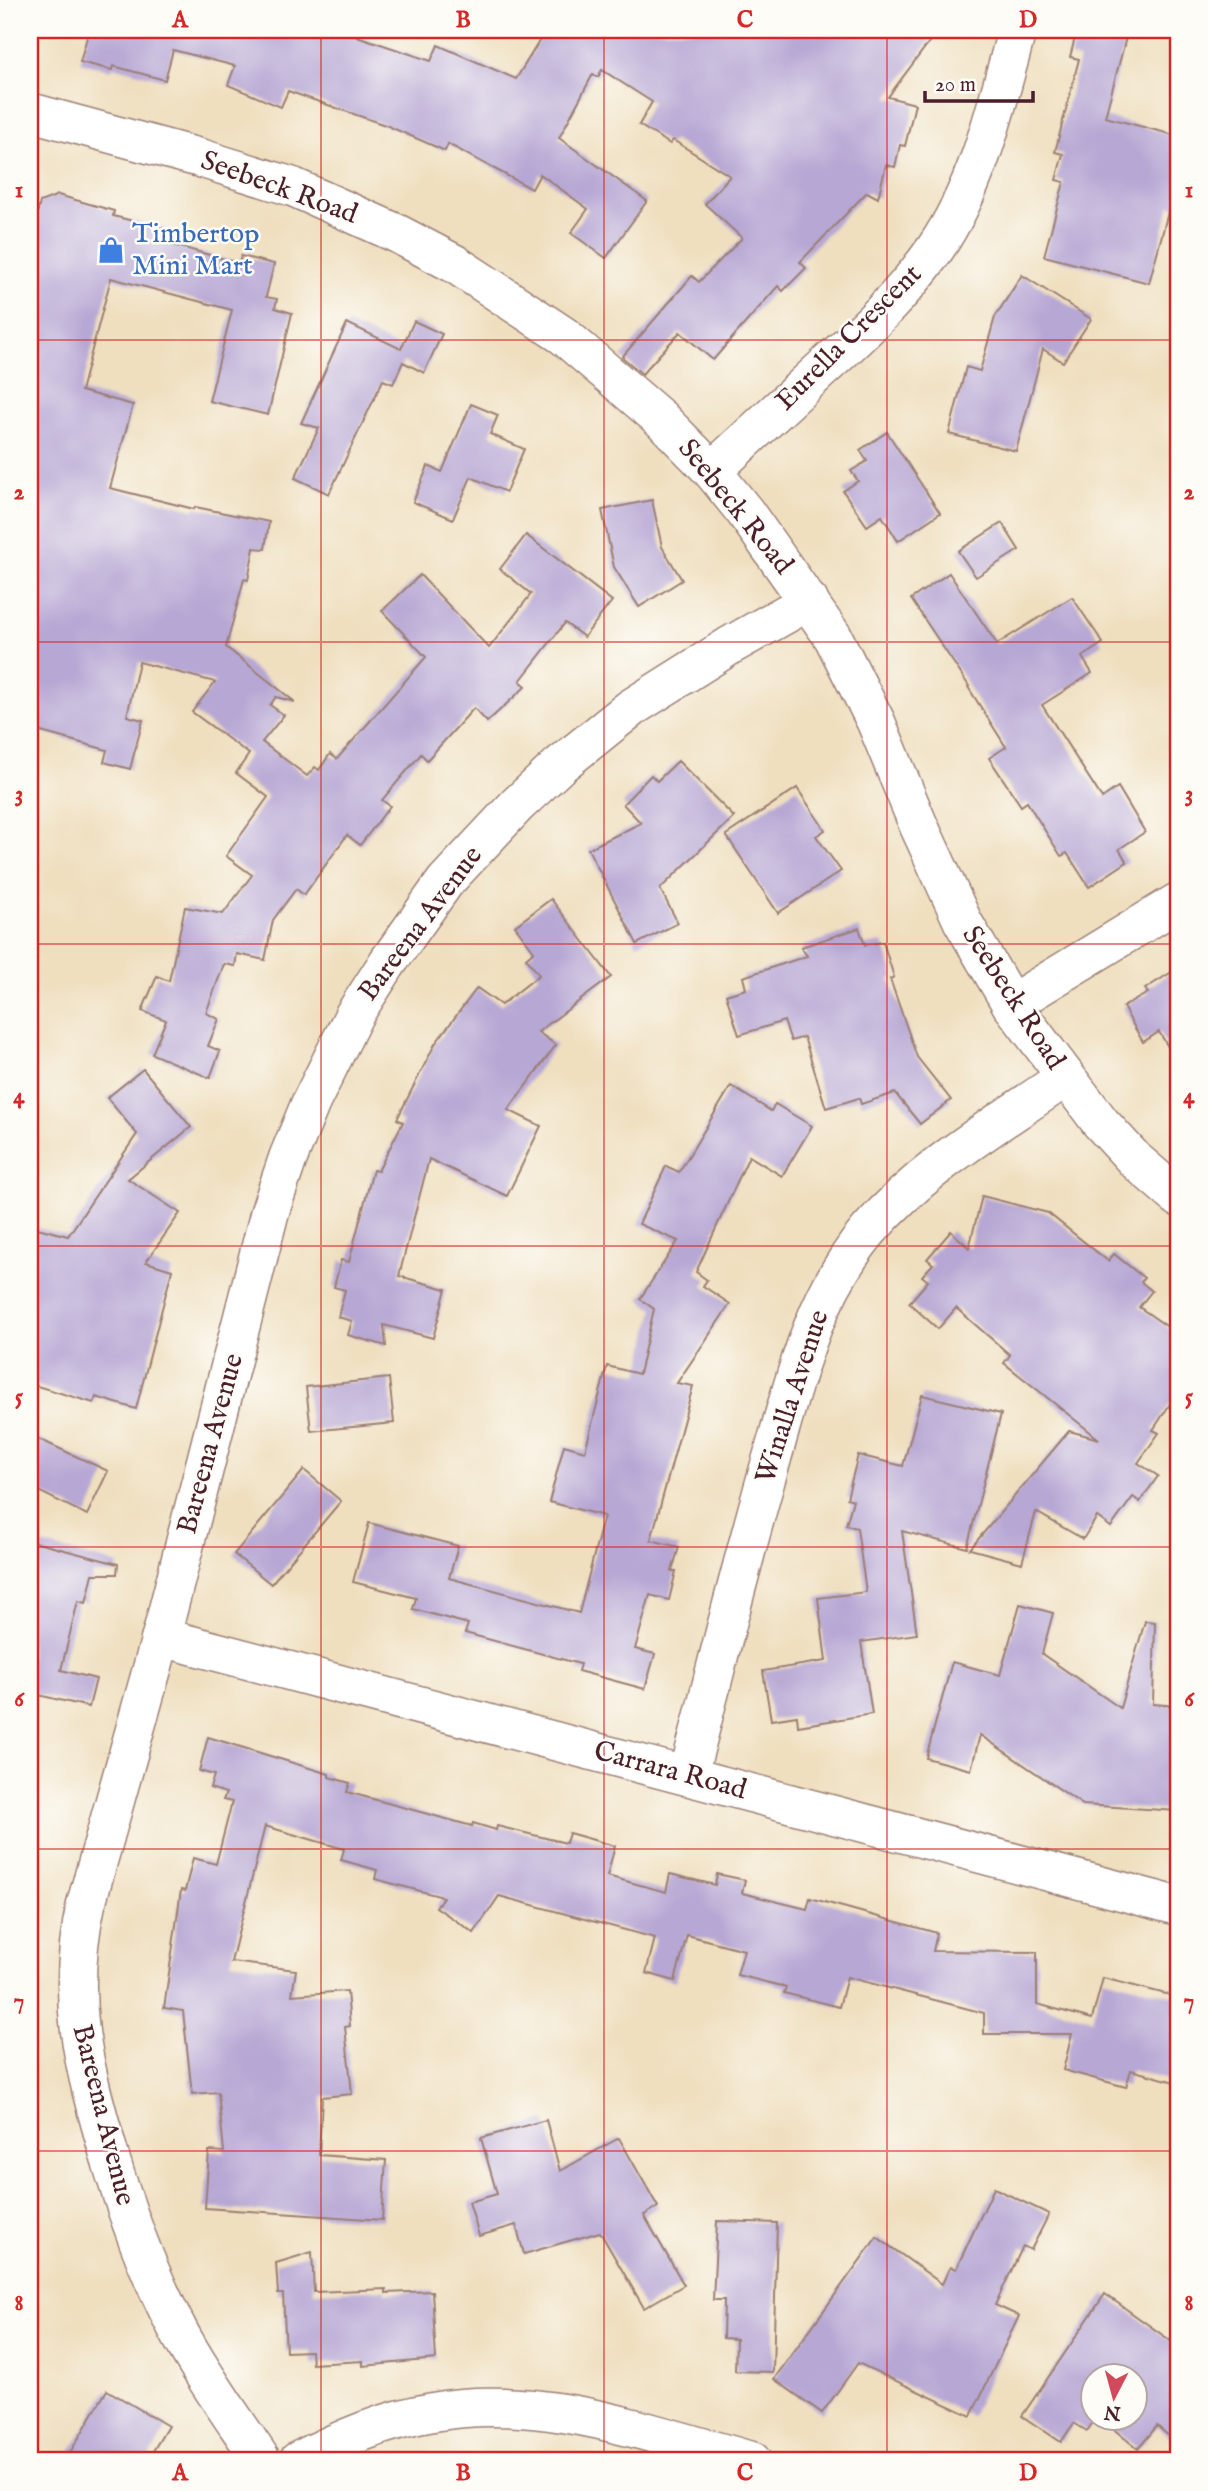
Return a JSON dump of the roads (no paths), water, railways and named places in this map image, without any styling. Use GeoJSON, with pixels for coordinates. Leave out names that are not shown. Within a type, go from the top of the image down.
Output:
{"type":"FeatureCollection","features":[{"type":"Feature","properties":{"kind":"street","name":"Eurella Crescent"},"geometry":{"type":"LineString","coordinates":[[712,471],[876,319],[907,286],[936,247],[953,218],[982,151],[1017,30]]}},
{"type":"Feature","properties":{"kind":"street","name":"Seebeck Road"},"geometry":{"type":"LineString","coordinates":[[30,112],[200,158],[293,187],[396,233],[455,264],[564,336],[662,419],[712,471],[745,512],[808,601],[852,672],[963,922],[1011,1004],[1101,1123],[1135,1160],[1178,1197]]}},
{"type":"Feature","properties":{"kind":"street","name":"Bareena Avenue"},"geometry":{"type":"LineString","coordinates":[[262,2461],[179,2332],[145,2262],[107,2147],[79,2040],[76,1980],[82,1923],[161,1637],[274,1199],[311,1102],[339,1043],[388,962],[445,882],[517,805],[560,765],[631,708],[731,645],[808,601]]}},
{"type":"Feature","properties":{"kind":"street"},"geometry":{"type":"LineString","coordinates":[[1011,1004],[1178,902]]}},
{"type":"Feature","properties":{"kind":"street","name":"Winalla Avenue"},"geometry":{"type":"LineString","coordinates":[[688,1776],[758,1505],[800,1360],[827,1292],[869,1230],[918,1181],[1066,1077]]}},
{"type":"Feature","properties":{"kind":"street","name":"Carrara Road"},"geometry":{"type":"LineString","coordinates":[[161,1637],[1178,1906]]}},
{"type":"Feature","properties":{"kind":"street"},"geometry":{"type":"LineString","coordinates":[[299,2461],[352,2435],[406,2418],[433,2412],[487,2407],[575,2416],[752,2461]]}},
{"type":"Feature","properties":{"kind":"place","name":"Timbertop Mini Mart"},"geometry":{"type":"Point","coordinates":[111,250]}}]}
